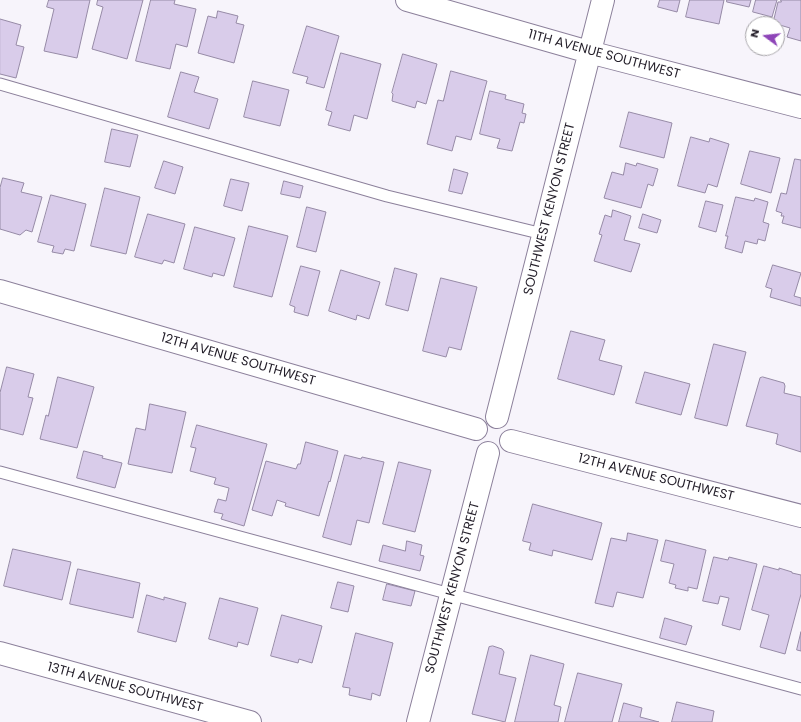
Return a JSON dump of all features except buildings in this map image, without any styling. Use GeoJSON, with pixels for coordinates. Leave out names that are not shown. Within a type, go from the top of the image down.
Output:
{"type":"FeatureCollection","features":[{"type":"Feature","properties":{"kind":"street","name":"11TH AVENUE SOUTHWEST"},"geometry":{"type":"LineString","coordinates":[[407,0],[589,52],[801,107]]}},
{"type":"Feature","properties":{"kind":"street","name":"SOUTHWEST KENYON STREET"},"geometry":{"type":"LineString","coordinates":[[497,417],[603,0]]}},
{"type":"Feature","properties":{"kind":"street","name":"12TH AVENUE SOUTHWEST"},"geometry":{"type":"LineString","coordinates":[[0,292],[476,429]]}},
{"type":"Feature","properties":{"kind":"street"},"geometry":{"type":"LineString","coordinates":[[497,417],[505,421],[509,426],[512,432],[511,441],[507,448],[502,452],[496,454],[488,453],[480,449],[476,444],[474,438],[477,425],[481,420],[497,417]]}},
{"type":"Feature","properties":{"kind":"street","name":"12TH AVENUE SOUTHWEST"},"geometry":{"type":"LineString","coordinates":[[511,441],[801,516]]}},
{"type":"Feature","properties":{"kind":"street","name":"SOUTHWEST KENYON STREET"},"geometry":{"type":"LineString","coordinates":[[418,722],[488,453]]}},
{"type":"Feature","properties":{"kind":"street","name":"13TH AVENUE SOUTHWEST"},"geometry":{"type":"LineString","coordinates":[[0,654],[250,722]]}},
{"type":"Feature","properties":{"kind":"lane"},"geometry":{"type":"LineString","coordinates":[[0,84],[387,196],[543,234]]}},
{"type":"Feature","properties":{"kind":"lane"},"geometry":{"type":"LineString","coordinates":[[0,472],[801,689]]}}]}
